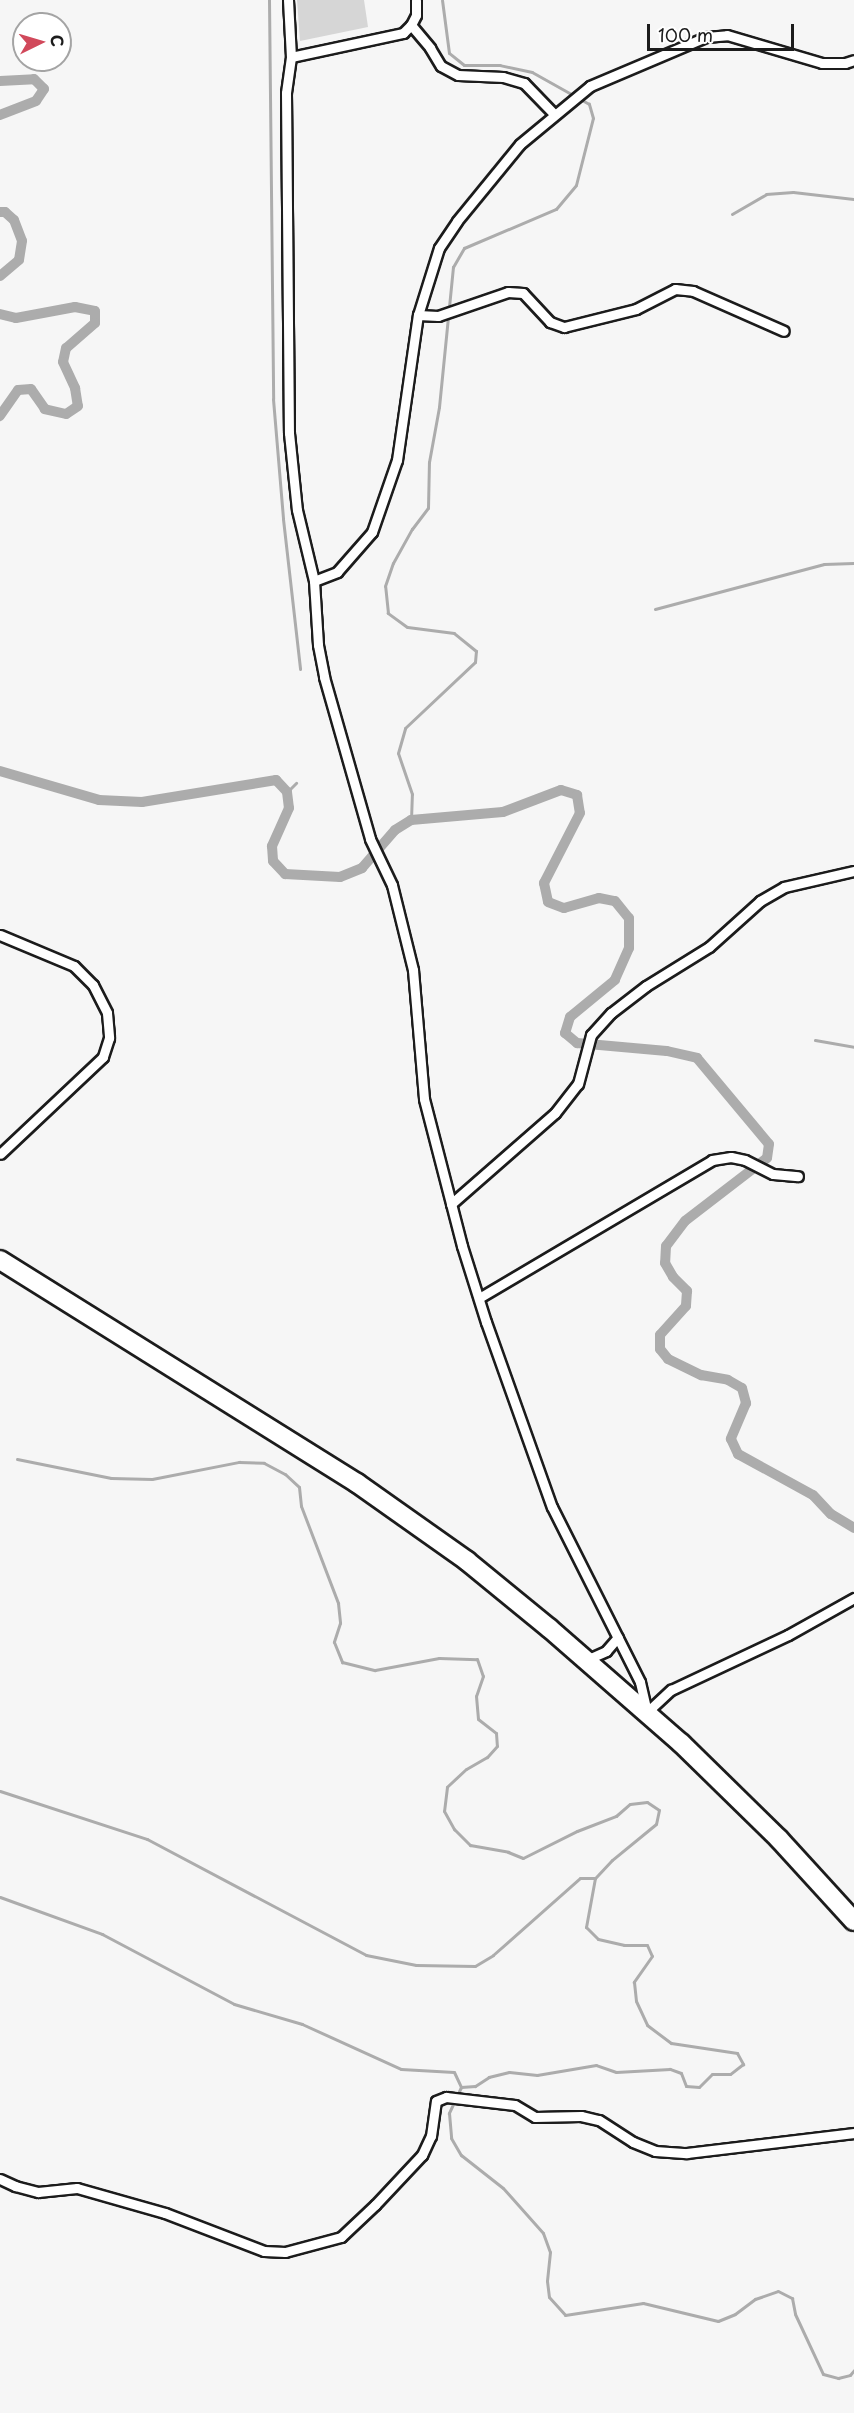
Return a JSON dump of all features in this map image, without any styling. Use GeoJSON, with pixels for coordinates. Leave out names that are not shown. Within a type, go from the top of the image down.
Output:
{"type":"FeatureCollection","features":[{"type":"Feature","properties":{"kind":"highway"},"geometry":{"type":"LineString","coordinates":[[0,1260],[357,1483],[467,1561],[647,1712],[779,1839],[854,1921]]}},
{"type":"Feature","properties":{"kind":"street"},"geometry":{"type":"LineString","coordinates":[[288,0],[291,57],[286,93],[289,433],[297,510],[314,581],[318,645],[324,677],[370,839],[392,885],[413,970],[424,1099],[452,1204],[478,1298],[552,1507],[640,1683],[647,1712],[671,1690],[788,1635],[854,1598]]}},
{"type":"Feature","properties":{"kind":"street"},"geometry":{"type":"LineString","coordinates":[[291,57],[403,33],[411,25],[416,15],[416,0]]}},
{"type":"Feature","properties":{"kind":"street"},"geometry":{"type":"LineString","coordinates":[[411,25],[441,66],[458,75],[502,77],[524,83],[554,114]]}},
{"type":"Feature","properties":{"kind":"street"},"geometry":{"type":"LineString","coordinates":[[314,581],[337,572],[372,532],[397,460],[418,315],[439,248],[520,144],[590,87],[706,37],[728,35],[822,63],[845,63],[854,60]]}},
{"type":"Feature","properties":{"kind":"street"},"geometry":{"type":"LineString","coordinates":[[418,315],[438,316],[508,292],[523,293],[550,322],[564,327],[636,309],[675,289],[693,291],[784,331]]}},
{"type":"Feature","properties":{"kind":"street"},"geometry":{"type":"LineString","coordinates":[[452,1204],[555,1113],[578,1084],[591,1035],[611,1013],[646,986],[709,947],[760,901],[784,887],[854,871]]}},
{"type":"Feature","properties":{"kind":"street"},"geometry":{"type":"LineString","coordinates":[[0,935],[74,966],[93,985],[107,1013],[109,1038],[103,1057],[0,1154]]}},
{"type":"Feature","properties":{"kind":"street"},"geometry":{"type":"LineString","coordinates":[[478,1298],[712,1160],[731,1157],[745,1160],[773,1174],[798,1176]]}},
{"type":"Feature","properties":{"kind":"street"},"geometry":{"type":"LineString","coordinates":[[586,1660],[606,1651],[618,1637]]}},
{"type":"Feature","properties":{"kind":"street"},"geometry":{"type":"LineString","coordinates":[[0,2179],[38,2193],[77,2188],[165,2214],[264,2251],[285,2252],[340,2237],[375,2205],[422,2156],[431,2136],[436,2101],[446,2097],[515,2105],[535,2117],[581,2116],[599,2120],[633,2142],[655,2151],[687,2153],[854,2133]]}},
{"type":"Feature","properties":{"kind":"shaded area"},"geometry":{"type":"Polygon","coordinates":[[[297,0],[364,0],[368,27],[300,41],[297,0]]]}},
{"type":"Feature","properties":{"kind":"waterway"},"geometry":{"type":"LineString","coordinates":[[269,0],[273,399],[283,519],[300,669]]}},
{"type":"Feature","properties":{"kind":"waterway"},"geometry":{"type":"LineString","coordinates":[[411,820],[412,794],[398,753],[405,728],[475,662],[476,651],[454,633],[407,627],[388,613],[385,586],[393,563],[412,529],[428,508],[429,462],[439,407],[453,267],[464,248],[556,209],[576,185],[593,118],[589,104],[532,72],[500,65],[464,65],[449,53],[442,0]]}},
{"type":"Feature","properties":{"kind":"waterway"},"geometry":{"type":"LineString","coordinates":[[0,81],[34,79],[44,89],[36,101],[0,115]]}},
{"type":"Feature","properties":{"kind":"waterway"},"geometry":{"type":"LineString","coordinates":[[732,214],[766,194],[793,192],[854,199]]}},
{"type":"Feature","properties":{"kind":"waterway"},"geometry":{"type":"LineString","coordinates":[[0,212],[5,212],[14,220],[22,241],[19,260],[0,276]]}},
{"type":"Feature","properties":{"kind":"waterway"},"geometry":{"type":"LineString","coordinates":[[0,314],[16,318],[75,307],[95,311],[95,323],[66,348],[63,362],[75,388],[78,406],[66,414],[45,409],[31,389],[18,390],[0,416]]}},
{"type":"Feature","properties":{"kind":"waterway"},"geometry":{"type":"LineString","coordinates":[[655,609],[824,564],[854,563]]}},
{"type":"Feature","properties":{"kind":"waterway"},"geometry":{"type":"LineString","coordinates":[[0,771],[99,800],[142,802],[276,780],[287,792],[289,808],[272,846],[273,861],[285,874],[340,877],[362,868],[395,830],[411,820],[503,812],[561,790],[577,795],[580,813],[544,883],[548,902],[564,908],[599,898],[615,901],[629,918],[629,948],[615,980],[570,1017],[565,1033],[577,1043],[667,1051],[697,1058],[769,1144],[767,1158],[685,1221],[666,1246],[665,1263],[673,1277],[687,1291],[686,1306],[660,1335],[660,1349],[668,1359],[701,1375],[728,1380],[742,1388],[746,1403],[731,1439],[738,1454],[813,1495],[831,1514],[854,1528]]}},
{"type":"Feature","properties":{"kind":"waterway"},"geometry":{"type":"LineString","coordinates":[[287,792],[296,783]]}},
{"type":"Feature","properties":{"kind":"waterway"},"geometry":{"type":"LineString","coordinates":[[815,1040],[854,1047]]}},
{"type":"Feature","properties":{"kind":"waterway"},"geometry":{"type":"LineString","coordinates":[[17,1459],[111,1478],[152,1479],[239,1462],[264,1463],[285,1474],[299,1487],[301,1506],[338,1603],[340,1623],[334,1642],[342,1662],[375,1670],[439,1658],[477,1659],[483,1676],[476,1696],[478,1719],[496,1733],[497,1746],[487,1757],[466,1769],[447,1787],[444,1811],[454,1829],[470,1845],[508,1852],[523,1858],[577,1831],[616,1816],[630,1804],[647,1802],[659,1810],[656,1824],[612,1860],[595,1878],[586,1927],[598,1939],[624,1945],[647,1945],[652,1956],[634,1982],[636,2001],[647,2025],[671,2043],[737,2053],[743,2064],[730,2074],[712,2074],[699,2087],[686,2086],[681,2073],[670,2069],[616,2072],[596,2065],[537,2075],[509,2072],[489,2077],[475,2086],[461,2087],[449,2113],[451,2138],[461,2155],[503,2188],[543,2233],[550,2252],[547,2281],[549,2297],[565,2315],[643,2303],[718,2321],[735,2314],[755,2299],[778,2291],[792,2298],[795,2314],[823,2374],[838,2378],[850,2375],[854,2370]]}},
{"type":"Feature","properties":{"kind":"waterway"},"geometry":{"type":"LineString","coordinates":[[0,1791],[147,1839],[366,1955],[416,1965],[475,1966],[493,1955],[580,1878],[595,1878]]}},
{"type":"Feature","properties":{"kind":"waterway"},"geometry":{"type":"LineString","coordinates":[[0,1897],[102,1934],[234,2004],[302,2024],[401,2069],[454,2072],[461,2087]]}}]}
